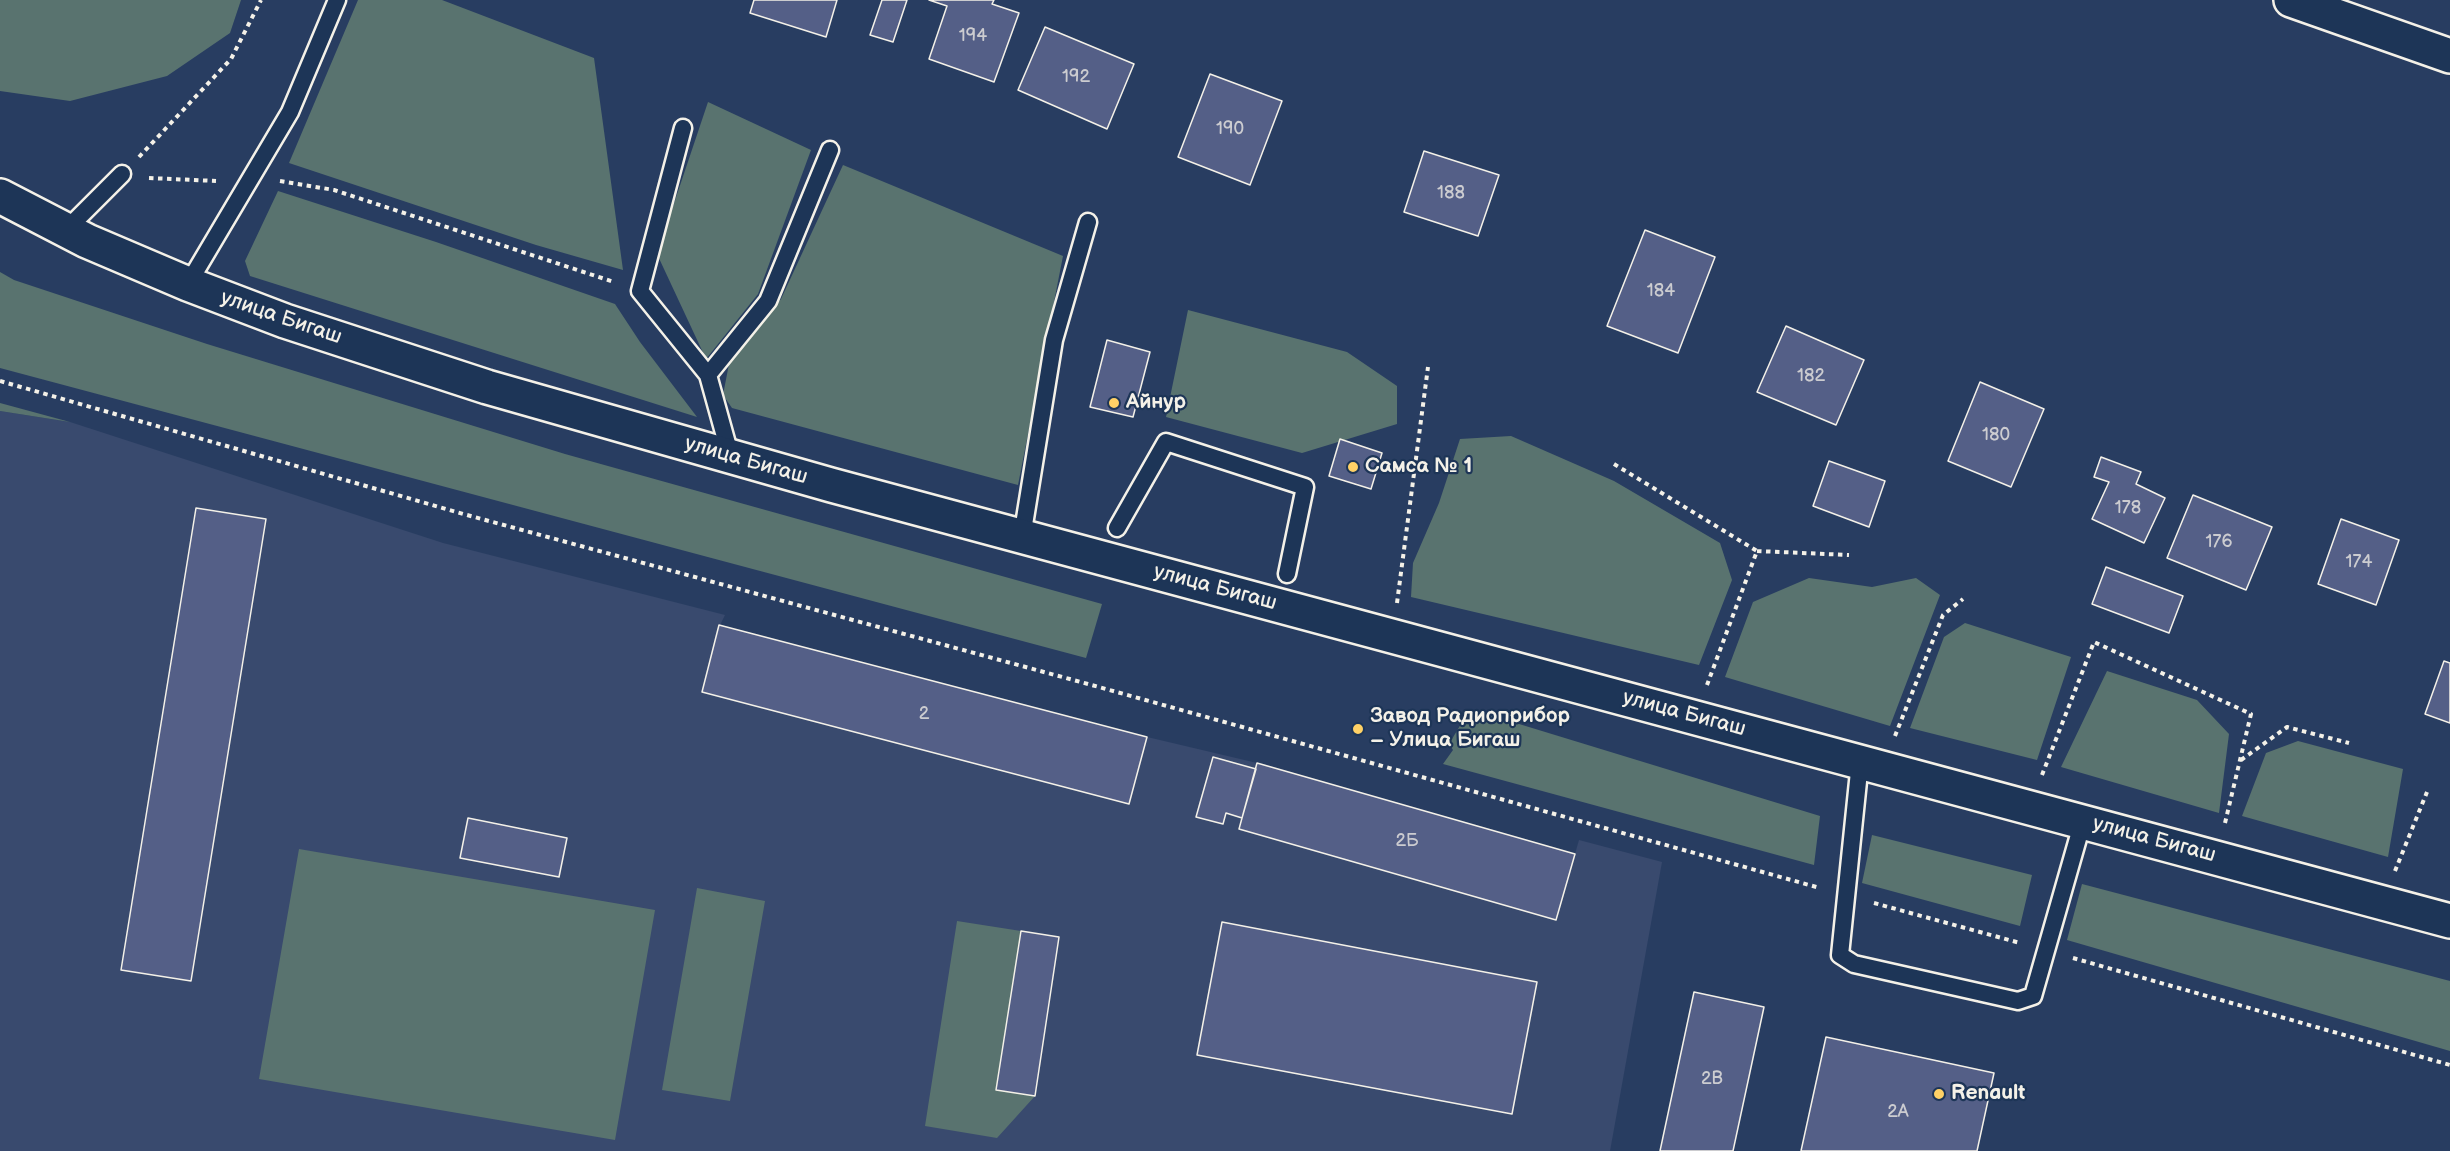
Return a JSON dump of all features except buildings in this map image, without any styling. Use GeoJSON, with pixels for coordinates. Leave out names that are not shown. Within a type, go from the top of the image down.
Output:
{"type":"FeatureCollection","features":[{"type":"Feature","properties":{"kind":"main road"},"geometry":{"type":"LineString","coordinates":[[2291,0],[2450,56]]}},
{"type":"Feature","properties":{"kind":"main road","name":"улица Бигаш"},"geometry":{"type":"LineString","coordinates":[[0,195],[87,241],[188,284],[285,321],[487,387],[731,458],[2450,921]]}},
{"type":"Feature","properties":{"kind":"lane"},"geometry":{"type":"LineString","coordinates":[[188,284],[290,112],[337,0]]}},
{"type":"Feature","properties":{"kind":"lane"},"geometry":{"type":"LineString","coordinates":[[683,128],[640,291],[708,375],[731,458]]}},
{"type":"Feature","properties":{"kind":"lane"},"geometry":{"type":"LineString","coordinates":[[708,375],[768,301],[830,150]]}},
{"type":"Feature","properties":{"kind":"lane"},"geometry":{"type":"LineString","coordinates":[[66,230],[122,174]]}},
{"type":"Feature","properties":{"kind":"lane"},"geometry":{"type":"LineString","coordinates":[[1022,537],[1054,340],[1088,222]]}},
{"type":"Feature","properties":{"kind":"lane"},"geometry":{"type":"LineString","coordinates":[[1117,528],[1166,442],[1305,488],[1287,574]]}},
{"type":"Feature","properties":{"kind":"lane"},"geometry":{"type":"LineString","coordinates":[[1871,764],[1846,895],[1840,955],[1854,964],[2018,1001],[2033,996],[2083,821]]}},
{"type":"Feature","properties":{"kind":"path"},"geometry":{"type":"LineString","coordinates":[[122,174],[231,58],[261,0]]}},
{"type":"Feature","properties":{"kind":"path"},"geometry":{"type":"LineString","coordinates":[[122,174],[208,182],[252,176],[334,190],[640,291]]}},
{"type":"Feature","properties":{"kind":"path"},"geometry":{"type":"LineString","coordinates":[[1393,636],[1428,367]]}},
{"type":"Feature","properties":{"kind":"path"},"geometry":{"type":"LineString","coordinates":[[0,381],[467,515],[1100,687],[2046,950],[2450,1065]]}},
{"type":"Feature","properties":{"kind":"path"},"geometry":{"type":"LineString","coordinates":[[1614,464],[1757,551],[1849,555]]}},
{"type":"Feature","properties":{"kind":"path"},"geometry":{"type":"LineString","coordinates":[[1695,717],[1757,551]]}},
{"type":"Feature","properties":{"kind":"path"},"geometry":{"type":"LineString","coordinates":[[1871,764],[1943,615],[1963,599]]}},
{"type":"Feature","properties":{"kind":"path"},"geometry":{"type":"LineString","coordinates":[[2030,807],[2094,642],[2252,714],[2217,857]]}},
{"type":"Feature","properties":{"kind":"path"},"geometry":{"type":"LineString","coordinates":[[2240,760],[2286,727],[2349,743]]}},
{"type":"Feature","properties":{"kind":"path"},"geometry":{"type":"LineString","coordinates":[[2382,902],[2427,792]]}},
{"type":"Feature","properties":{"kind":"shaded area"},"geometry":{"type":"Polygon","coordinates":[[[0,411],[70,422],[443,543],[725,615],[720,625],[1147,737],[1257,763],[1575,854],[1579,840],[1662,862],[1610,1151],[0,1151],[0,411]]]}},
{"type":"Feature","properties":{"kind":"green space"},"geometry":{"type":"Polygon","coordinates":[[[0,0],[241,0],[230,33],[167,76],[70,101],[0,91],[0,0]]]}},
{"type":"Feature","properties":{"kind":"green space"},"geometry":{"type":"Polygon","coordinates":[[[358,0],[442,0],[594,58],[623,270],[536,245],[289,163],[358,0]]]}},
{"type":"Feature","properties":{"kind":"green space"},"geometry":{"type":"Polygon","coordinates":[[[708,102],[811,150],[758,294],[706,359],[657,254],[708,102]]]}},
{"type":"Feature","properties":{"kind":"green space"},"geometry":{"type":"Polygon","coordinates":[[[843,165],[1063,256],[1018,485],[732,408],[723,395],[729,364],[781,299],[843,165]]]}},
{"type":"Feature","properties":{"kind":"green space"},"geometry":{"type":"Polygon","coordinates":[[[278,191],[436,242],[615,304],[640,342],[697,417],[250,276],[245,261],[278,191]]]}},
{"type":"Feature","properties":{"kind":"green space"},"geometry":{"type":"Polygon","coordinates":[[[0,272],[14,280],[207,344],[565,454],[1102,604],[1086,658],[0,368],[0,272]]]}},
{"type":"Feature","properties":{"kind":"green space"},"geometry":{"type":"Polygon","coordinates":[[[1188,310],[1347,352],[1397,386],[1397,424],[1302,453],[1166,417],[1188,310]]]}},
{"type":"Feature","properties":{"kind":"green space"},"geometry":{"type":"Polygon","coordinates":[[[0,403],[70,422],[0,411],[0,403]]]}},
{"type":"Feature","properties":{"kind":"green space"},"geometry":{"type":"Polygon","coordinates":[[[1511,436],[1614,481],[1720,543],[1732,580],[1699,665],[1411,597],[1413,563],[1439,503],[1460,439],[1511,436]]]}},
{"type":"Feature","properties":{"kind":"green space"},"geometry":{"type":"Polygon","coordinates":[[[1809,578],[1872,587],[1916,578],[1940,595],[1890,726],[1725,677],[1753,602],[1809,578]]]}},
{"type":"Feature","properties":{"kind":"green space"},"geometry":{"type":"Polygon","coordinates":[[[1965,623],[2071,657],[2037,760],[1910,728],[1944,637],[1965,623]]]}},
{"type":"Feature","properties":{"kind":"green space"},"geometry":{"type":"Polygon","coordinates":[[[2107,671],[2197,700],[2229,734],[2219,813],[2061,767],[2107,671]]]}},
{"type":"Feature","properties":{"kind":"green space"},"geometry":{"type":"Polygon","coordinates":[[[1470,709],[1820,816],[1814,865],[1443,764],[1453,750],[1449,744],[1470,709]]]}},
{"type":"Feature","properties":{"kind":"green space"},"geometry":{"type":"Polygon","coordinates":[[[2298,741],[2403,769],[2388,857],[2242,816],[2266,753],[2298,741]]]}},
{"type":"Feature","properties":{"kind":"green space"},"geometry":{"type":"Polygon","coordinates":[[[1872,835],[2032,875],[2020,926],[1862,883],[1872,835]]]}},
{"type":"Feature","properties":{"kind":"green space"},"geometry":{"type":"Polygon","coordinates":[[[299,849],[655,910],[615,1140],[259,1079],[299,849]]]}},
{"type":"Feature","properties":{"kind":"green space"},"geometry":{"type":"Polygon","coordinates":[[[2082,884],[2450,981],[2450,1051],[2067,940],[2082,884]]]}},
{"type":"Feature","properties":{"kind":"green space"},"geometry":{"type":"Polygon","coordinates":[[[697,888],[765,901],[730,1101],[662,1090],[697,888]]]}},
{"type":"Feature","properties":{"kind":"green space"},"geometry":{"type":"Polygon","coordinates":[[[957,921],[1021,931],[1035,1096],[997,1138],[925,1126],[957,921]]]}},
{"type":"Feature","properties":{"kind":"place","name":"Айнур"},"geometry":{"type":"Point","coordinates":[1114,403]}},
{"type":"Feature","properties":{"kind":"place","name":"Самса № 1"},"geometry":{"type":"Point","coordinates":[1353,467]}},
{"type":"Feature","properties":{"kind":"place","name":"Завод Радиоприбор – Улица Бигаш"},"geometry":{"type":"Point","coordinates":[1358,729]}},
{"type":"Feature","properties":{"kind":"place","name":"Renault"},"geometry":{"type":"Point","coordinates":[1939,1094]}}]}
